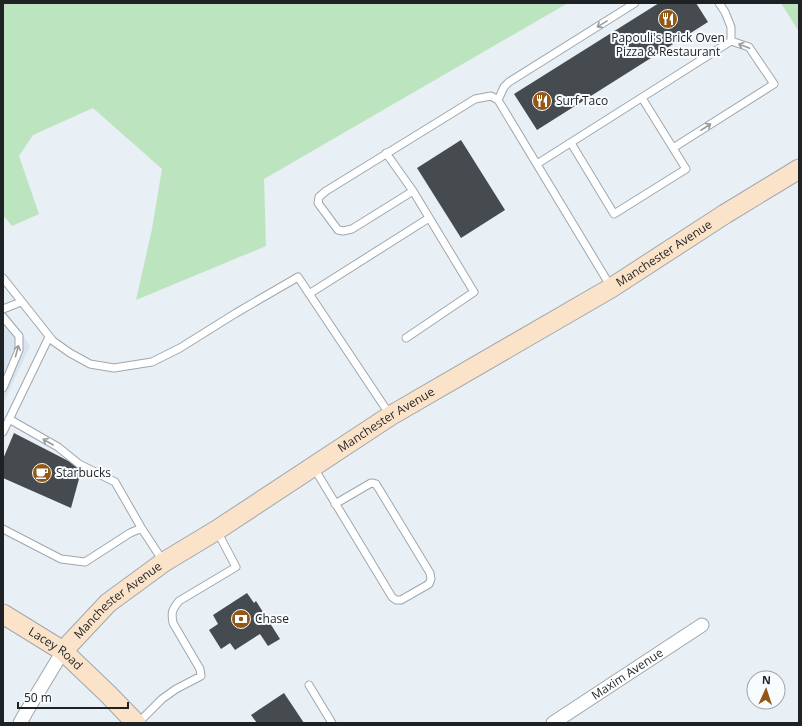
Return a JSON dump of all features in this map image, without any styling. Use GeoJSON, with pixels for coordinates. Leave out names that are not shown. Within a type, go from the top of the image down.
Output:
{"type":"FeatureCollection","features":[{"type":"Feature","properties":{"kind":"street","name":"Manchester Avenue"},"geometry":{"type":"LineString","coordinates":[[20,723],[63,651],[108,603],[164,562],[217,530],[390,416],[611,288],[725,214],[799,169]]}},
{"type":"Feature","properties":{"kind":"street","name":"Lacey Road"},"geometry":{"type":"LineString","coordinates":[[3,614],[63,651],[137,723]]}},
{"type":"Feature","properties":{"kind":"street","name":"Maxim Avenue"},"geometry":{"type":"LineString","coordinates":[[553,723],[702,625]]}},
{"type":"Feature","properties":{"kind":"lane"},"geometry":{"type":"LineString","coordinates":[[498,100],[504,87],[509,82],[635,3]]}},
{"type":"Feature","properties":{"kind":"lane"},"geometry":{"type":"LineString","coordinates":[[720,3],[731,28],[731,41]]}},
{"type":"Feature","properties":{"kind":"lane"},"geometry":{"type":"LineString","coordinates":[[537,164],[731,41]]}},
{"type":"Feature","properties":{"kind":"lane"},"geometry":{"type":"LineString","coordinates":[[673,148],[774,84],[749,47],[731,41]]}},
{"type":"Feature","properties":{"kind":"lane"},"geometry":{"type":"LineString","coordinates":[[413,191],[352,229],[342,231],[338,230],[318,203],[319,197],[326,191],[475,99],[490,96],[498,100],[611,288]]}},
{"type":"Feature","properties":{"kind":"lane"},"geometry":{"type":"LineString","coordinates":[[571,143],[614,214],[686,169],[642,98]]}},
{"type":"Feature","properties":{"kind":"lane"},"geometry":{"type":"LineString","coordinates":[[386,154],[413,191],[474,292],[406,338]]}},
{"type":"Feature","properties":{"kind":"lane"},"geometry":{"type":"LineString","coordinates":[[309,294],[429,218]]}},
{"type":"Feature","properties":{"kind":"lane"},"geometry":{"type":"LineString","coordinates":[[3,278],[53,342],[90,364],[114,368],[152,362],[180,348],[236,313],[298,278],[390,416]]}},
{"type":"Feature","properties":{"kind":"lane"},"geometry":{"type":"LineString","coordinates":[[3,309],[21,302]]}},
{"type":"Feature","properties":{"kind":"lane"},"geometry":{"type":"LineString","coordinates":[[3,317],[19,336],[19,350],[3,388]]}},
{"type":"Feature","properties":{"kind":"lane"},"geometry":{"type":"LineString","coordinates":[[3,432],[49,337]]}},
{"type":"Feature","properties":{"kind":"lane"},"geometry":{"type":"LineString","coordinates":[[9,419],[58,447],[79,464],[115,482],[142,529],[164,562]]}},
{"type":"Feature","properties":{"kind":"lane"},"geometry":{"type":"LineString","coordinates":[[313,466],[335,504],[392,597],[396,600],[401,600],[429,584],[431,578],[430,573],[376,484],[371,483],[335,504]]}},
{"type":"Feature","properties":{"kind":"lane"},"geometry":{"type":"LineString","coordinates":[[3,529],[61,559],[85,562],[130,533],[142,529]]}},
{"type":"Feature","properties":{"kind":"lane"},"geometry":{"type":"LineString","coordinates":[[137,723],[162,699],[176,689],[201,676],[200,668],[173,623],[171,614],[172,609],[179,601],[236,567],[217,530]]}},
{"type":"Feature","properties":{"kind":"lane"},"geometry":{"type":"LineString","coordinates":[[309,685],[332,723]]}},
{"type":"Feature","properties":{"kind":"shaded area"},"geometry":{"type":"Polygon","coordinates":[[[3,307],[30,346],[3,404],[3,307]]]}},
{"type":"Feature","properties":{"kind":"green space"},"geometry":{"type":"Polygon","coordinates":[[[3,3],[568,3],[264,179],[266,246],[136,300],[152,229],[162,169],[93,108],[33,135],[19,156],[39,214],[12,226],[3,215],[3,3]]]}},
{"type":"Feature","properties":{"kind":"green space"},"geometry":{"type":"Polygon","coordinates":[[[781,3],[799,3],[799,32],[781,3]]]}},
{"type":"Feature","properties":{"kind":"building"},"geometry":{"type":"Polygon","coordinates":[[[659,3],[696,3],[708,22],[537,130],[514,94],[659,3]]]}},
{"type":"Feature","properties":{"kind":"building"},"geometry":{"type":"Polygon","coordinates":[[[461,140],[505,210],[461,238],[417,168],[461,140]]]}},
{"type":"Feature","properties":{"kind":"building","name":"Starbucks"},"geometry":{"type":"Polygon","coordinates":[[[14,433],[82,468],[71,508],[3,478],[3,459],[14,433]]]}},
{"type":"Feature","properties":{"kind":"building","name":"Chase"},"geometry":{"type":"Polygon","coordinates":[[[247,593],[254,603],[256,601],[280,639],[268,646],[260,634],[235,650],[230,643],[221,649],[209,630],[218,624],[213,615],[247,593]]]}},
{"type":"Feature","properties":{"kind":"building"},"geometry":{"type":"Polygon","coordinates":[[[284,693],[304,723],[257,723],[251,715],[284,693]]]}},
{"type":"Feature","properties":{"kind":"place","name":"Papouli's Brick Oven Pizza & Restaurant"},"geometry":{"type":"Point","coordinates":[668,19]}},
{"type":"Feature","properties":{"kind":"place","name":"Surf Taco"},"geometry":{"type":"Point","coordinates":[542,101]}},
{"type":"Feature","properties":{"kind":"place","name":"Starbucks"},"geometry":{"type":"Point","coordinates":[42,473]}},
{"type":"Feature","properties":{"kind":"place","name":"Chase"},"geometry":{"type":"Point","coordinates":[241,619]}}]}
